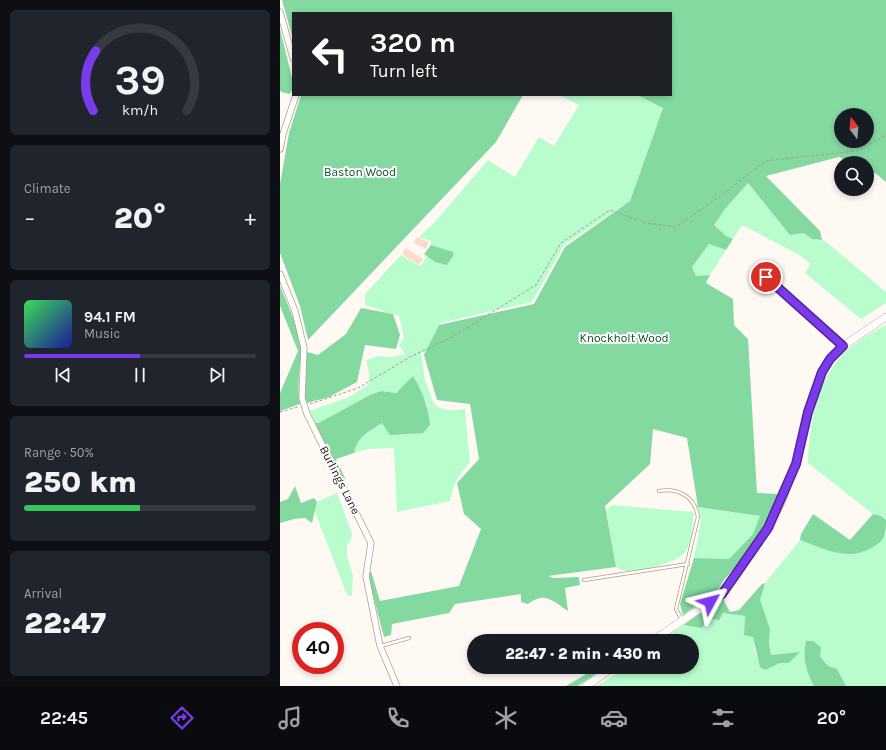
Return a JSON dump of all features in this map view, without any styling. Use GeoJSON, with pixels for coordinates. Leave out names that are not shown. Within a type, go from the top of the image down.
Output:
{"type":"FeatureCollection","features":[{"type":"Feature","properties":{"kind":"street"},"geometry":{"type":"LineString","coordinates":[[280,12],[292,54]]}},
{"type":"Feature","properties":{"kind":"street"},"geometry":{"type":"LineString","coordinates":[[280,149],[283,134],[296,96]]}},
{"type":"Feature","properties":{"kind":"street","name":"Burlings Lane"},"geometry":{"type":"LineString","coordinates":[[280,274],[295,311],[304,348],[302,398],[304,406],[371,543],[366,576],[380,646],[397,686]]}},
{"type":"Feature","properties":{"kind":"street"},"geometry":{"type":"LineString","coordinates":[[662,634],[722,594],[768,528],[796,464],[808,412],[822,372],[830,359],[843,346],[886,317]]}},
{"type":"Feature","properties":{"kind":"street"},"geometry":{"type":"LineString","coordinates":[[586,686],[604,674]]}},
{"type":"Feature","properties":{"kind":"lane"},"geometry":{"type":"LineString","coordinates":[[766,277],[843,346]]}},
{"type":"Feature","properties":{"kind":"lane"},"geometry":{"type":"LineString","coordinates":[[659,491],[670,489],[680,492],[690,498],[697,509],[698,517],[676,610],[682,620]]}},
{"type":"Feature","properties":{"kind":"lane"},"geometry":{"type":"LineString","coordinates":[[584,580],[688,564]]}},
{"type":"Feature","properties":{"kind":"lane"},"geometry":{"type":"LineString","coordinates":[[380,646],[409,638]]}},
{"type":"Feature","properties":{"kind":"path"},"geometry":{"type":"LineString","coordinates":[[280,412],[304,406],[358,388],[410,357],[452,337],[536,285],[561,243],[610,210],[646,223],[676,227],[726,192],[765,161],[857,151],[886,135]]}},
{"type":"Feature","properties":{"kind":"green space","name":"Knockholt Wood"},"geometry":{"type":"Polygon","coordinates":[[[282,0],[886,0],[886,182],[874,172],[874,156],[834,156],[834,158],[766,176],[820,231],[822,240],[812,239],[804,233],[790,235],[748,183],[725,209],[714,225],[726,236],[733,239],[726,250],[709,244],[692,267],[696,276],[710,275],[706,283],[733,299],[734,325],[748,339],[757,493],[780,494],[772,514],[763,530],[744,557],[724,580],[717,591],[683,615],[680,604],[694,558],[729,559],[753,534],[760,516],[698,507],[687,438],[653,429],[650,464],[605,506],[616,567],[548,576],[554,578],[579,577],[580,585],[565,588],[568,611],[553,601],[544,598],[534,600],[528,604],[521,602],[521,594],[455,604],[449,613],[392,624],[391,635],[384,637],[368,576],[371,571],[380,601],[459,586],[481,529],[464,514],[457,483],[479,459],[470,404],[437,400],[424,355],[439,325],[534,304],[565,247],[630,201],[663,108],[639,96],[672,96],[672,12],[292,12],[292,35],[282,0]]]}},
{"type":"Feature","properties":{"kind":"green space"},"geometry":{"type":"Polygon","coordinates":[[[280,29],[292,78],[292,90],[289,94],[281,92],[280,29]]]}},
{"type":"Feature","properties":{"kind":"green space","name":"Baston Wood"},"geometry":{"type":"Polygon","coordinates":[[[301,96],[522,96],[496,142],[308,340],[300,306],[280,253],[280,184],[289,133],[301,96]]]}},
{"type":"Feature","properties":{"kind":"green space"},"geometry":{"type":"Polygon","coordinates":[[[561,96],[639,96],[663,108],[630,201],[564,245],[532,302],[440,323],[426,353],[421,352],[425,380],[434,404],[438,407],[453,410],[465,409],[470,463],[457,480],[450,501],[397,512],[394,448],[368,449],[354,453],[361,438],[383,423],[390,435],[405,433],[428,407],[421,389],[405,385],[395,393],[381,391],[370,395],[319,424],[315,423],[310,411],[349,397],[369,384],[369,373],[366,360],[378,356],[393,357],[405,354],[399,346],[404,337],[399,316],[365,305],[365,294],[401,255],[420,266],[427,256],[435,262],[452,252],[431,245],[431,241],[419,237],[434,223],[488,160],[515,177],[539,137],[554,146],[579,105],[561,96]]]}},
{"type":"Feature","properties":{"kind":"green space"},"geometry":{"type":"Polygon","coordinates":[[[748,183],[790,234],[804,233],[812,239],[825,241],[886,292],[886,303],[861,319],[805,273],[810,264],[801,256],[742,225],[733,239],[726,236],[714,225],[725,209],[748,183]]]}},
{"type":"Feature","properties":{"kind":"green space"},"geometry":{"type":"Polygon","coordinates":[[[709,244],[726,250],[710,275],[696,276],[692,267],[709,244]]]}},
{"type":"Feature","properties":{"kind":"green space"},"geometry":{"type":"Polygon","coordinates":[[[431,245],[453,252],[453,256],[447,265],[435,262],[424,254],[431,245]]]}},
{"type":"Feature","properties":{"kind":"green space"},"geometry":{"type":"Polygon","coordinates":[[[280,286],[296,325],[301,348],[299,383],[300,404],[280,411],[280,393],[298,351],[280,306],[280,286]]]}},
{"type":"Feature","properties":{"kind":"green space"},"geometry":{"type":"Polygon","coordinates":[[[361,308],[393,314],[400,335],[396,349],[365,345],[357,382],[329,397],[307,403],[304,397],[307,352],[318,355],[346,334],[361,308]]]}},
{"type":"Feature","properties":{"kind":"green space"},"geometry":{"type":"Polygon","coordinates":[[[886,325],[886,520],[881,516],[873,514],[808,463],[810,436],[818,397],[829,372],[837,361],[853,345],[886,325]]]}},
{"type":"Feature","properties":{"kind":"green space"},"geometry":{"type":"Polygon","coordinates":[[[413,376],[420,388],[428,412],[430,425],[423,433],[390,435],[382,423],[361,438],[354,453],[336,459],[346,480],[341,478],[315,423],[319,423],[370,395],[381,391],[396,393],[413,376]]]}},
{"type":"Feature","properties":{"kind":"green space"},"geometry":{"type":"Polygon","coordinates":[[[295,486],[301,503],[314,498],[317,502],[312,523],[305,518],[280,523],[280,502],[288,499],[295,486]]]}},
{"type":"Feature","properties":{"kind":"green space"},"geometry":{"type":"Polygon","coordinates":[[[337,493],[352,533],[351,540],[347,545],[347,556],[353,576],[352,596],[347,595],[315,512],[317,502],[337,493]]]}},
{"type":"Feature","properties":{"kind":"green space"},"geometry":{"type":"Polygon","coordinates":[[[612,505],[694,513],[691,538],[688,548],[675,560],[659,566],[627,571],[617,568],[606,510],[612,505]]]}},
{"type":"Feature","properties":{"kind":"green space"},"geometry":{"type":"Polygon","coordinates":[[[698,507],[760,516],[754,533],[729,559],[694,558],[701,520],[698,507]]]}},
{"type":"Feature","properties":{"kind":"green space"},"geometry":{"type":"Polygon","coordinates":[[[813,514],[850,540],[873,514],[881,516],[886,520],[886,530],[882,540],[871,548],[853,554],[844,554],[826,550],[800,540],[801,534],[813,514]]]}},
{"type":"Feature","properties":{"kind":"green space"},"geometry":{"type":"Polygon","coordinates":[[[886,534],[886,686],[846,686],[837,669],[828,666],[820,655],[813,641],[806,641],[804,658],[814,686],[596,686],[616,674],[699,674],[699,634],[670,634],[684,625],[701,628],[711,618],[725,613],[745,616],[744,635],[753,636],[755,653],[765,670],[780,663],[789,663],[771,655],[769,644],[770,629],[760,601],[760,596],[765,583],[800,540],[830,551],[883,538],[886,534]]]}},
{"type":"Feature","properties":{"kind":"green space"},"geometry":{"type":"Polygon","coordinates":[[[765,583],[760,600],[770,629],[769,644],[771,655],[800,652],[789,663],[780,663],[765,670],[760,667],[753,637],[744,635],[745,616],[723,613],[719,620],[709,618],[706,624],[701,628],[684,625],[722,597],[730,612],[739,610],[762,584],[765,583]]]}},
{"type":"Feature","properties":{"kind":"green space"},"geometry":{"type":"Polygon","coordinates":[[[806,641],[813,641],[821,647],[820,656],[828,666],[837,669],[846,686],[814,686],[809,675],[804,653],[806,641]]]}},
{"type":"Feature","properties":{"kind":"green space"},"geometry":{"type":"Polygon","coordinates":[[[586,674],[596,674],[578,686],[566,686],[586,674]]]}},
{"type":"Feature","properties":{"kind":"building"},"geometry":{"type":"Polygon","coordinates":[[[417,237],[429,242],[426,249],[414,243],[417,237]]]}},
{"type":"Feature","properties":{"kind":"building"},"geometry":{"type":"Polygon","coordinates":[[[406,248],[423,259],[419,265],[402,254],[406,248]]]}},
{"type":"Feature","properties":{"kind":"route"},"geometry":{"type":"LineString","coordinates":[[710,602],[722,594],[736,576],[768,528],[781,503],[796,464],[808,412],[822,372],[830,359],[843,346],[766,277]]}}]}
